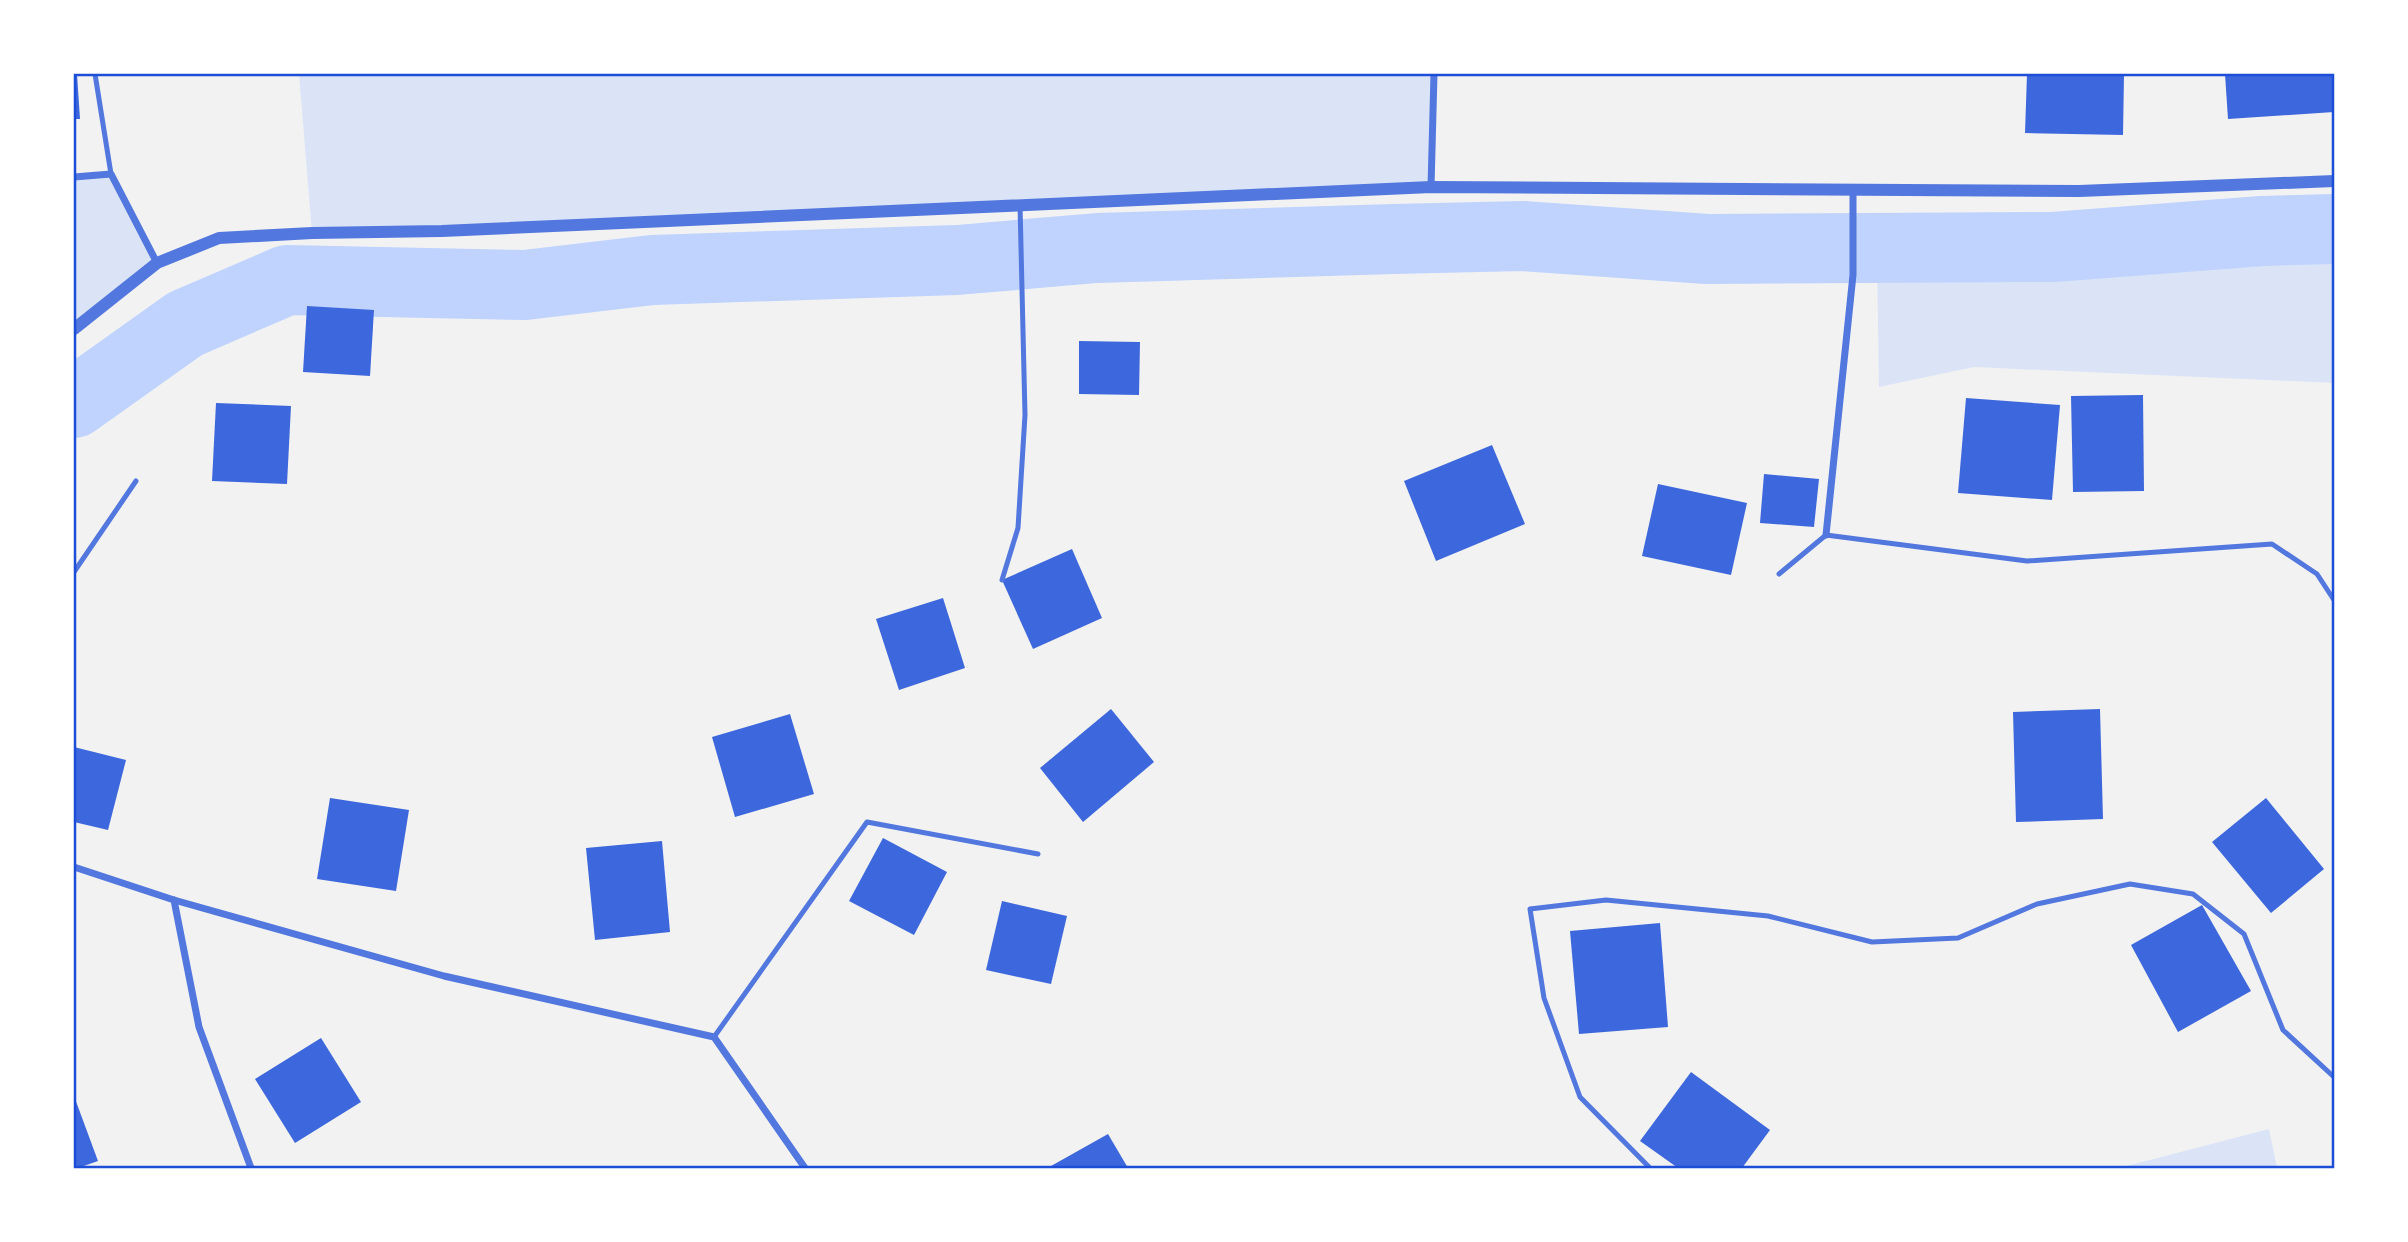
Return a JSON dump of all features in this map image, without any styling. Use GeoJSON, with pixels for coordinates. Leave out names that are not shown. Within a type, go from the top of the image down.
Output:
{"type":"FeatureCollection","features":[{"type":"Feature","properties":{"kind":"street"},"geometry":{"type":"LineString","coordinates":[[1431,187],[1434,74]]}},
{"type":"Feature","properties":{"kind":"street"},"geometry":{"type":"LineString","coordinates":[[74,177],[111,174],[157,263]]}},
{"type":"Feature","properties":{"kind":"street"},"geometry":{"type":"LineString","coordinates":[[74,329],[157,263],[219,238],[442,231],[1431,187],[2079,191],[2334,181]]}},
{"type":"Feature","properties":{"kind":"street"},"geometry":{"type":"LineString","coordinates":[[1826,535],[1853,275],[1853,190]]}},
{"type":"Feature","properties":{"kind":"street"},"geometry":{"type":"LineString","coordinates":[[74,867],[174,900],[444,976],[714,1037],[805,1168]]}},
{"type":"Feature","properties":{"kind":"street"},"geometry":{"type":"LineString","coordinates":[[174,900],[199,1027],[251,1168]]}},
{"type":"Feature","properties":{"kind":"lane"},"geometry":{"type":"LineString","coordinates":[[95,74],[111,174]]}},
{"type":"Feature","properties":{"kind":"lane"},"geometry":{"type":"LineString","coordinates":[[1002,580],[1018,528],[1025,415],[1020,205]]}},
{"type":"Feature","properties":{"kind":"lane"},"geometry":{"type":"LineString","coordinates":[[74,572],[136,481]]}},
{"type":"Feature","properties":{"kind":"lane"},"geometry":{"type":"LineString","coordinates":[[1780,574],[1826,535],[2027,561],[2272,544],[2317,574],[2334,600]]}},
{"type":"Feature","properties":{"kind":"lane"},"geometry":{"type":"LineString","coordinates":[[714,1037],[867,822],[1038,854]]}},
{"type":"Feature","properties":{"kind":"lane"},"geometry":{"type":"LineString","coordinates":[[1650,1168],[1580,1097],[1544,998],[1530,909],[1606,900],[1768,916],[1872,942],[1958,939],[2037,904],[2130,884],[2193,894],[2244,934],[2283,1030],[2334,1077]]}},
{"type":"Feature","properties":{"kind":"shaded area"},"geometry":{"type":"Polygon","coordinates":[[[299,74],[1434,74],[1431,187],[312,233],[299,74]]]}},
{"type":"Feature","properties":{"kind":"shaded area"},"geometry":{"type":"Polygon","coordinates":[[[111,174],[157,263],[74,329],[74,177],[111,174]]]}},
{"type":"Feature","properties":{"kind":"shaded area"},"geometry":{"type":"Polygon","coordinates":[[[2334,246],[2334,383],[1974,367],[1879,387],[1877,260],[2334,246]]]}},
{"type":"Feature","properties":{"kind":"shaded area"},"geometry":{"type":"Polygon","coordinates":[[[2269,1129],[2277,1168],[2119,1168],[2269,1129]]]}},
{"type":"Feature","properties":{"kind":"building"},"geometry":{"type":"Polygon","coordinates":[[[74,74],[77,74],[80,119],[74,119],[74,74]]]}},
{"type":"Feature","properties":{"kind":"building"},"geometry":{"type":"Polygon","coordinates":[[[2027,74],[2124,74],[2123,135],[2025,133],[2027,74]]]}},
{"type":"Feature","properties":{"kind":"building"},"geometry":{"type":"Polygon","coordinates":[[[2225,74],[2332,74],[2334,112],[2228,119],[2225,74]]]}},
{"type":"Feature","properties":{"kind":"building"},"geometry":{"type":"Polygon","coordinates":[[[307,306],[374,310],[370,376],[303,372],[307,306]]]}},
{"type":"Feature","properties":{"kind":"building"},"geometry":{"type":"Polygon","coordinates":[[[1079,341],[1140,342],[1139,395],[1079,394],[1079,341]]]}},
{"type":"Feature","properties":{"kind":"building"},"geometry":{"type":"Polygon","coordinates":[[[2143,395],[2144,491],[2073,492],[2071,396],[2143,395]]]}},
{"type":"Feature","properties":{"kind":"building"},"geometry":{"type":"Polygon","coordinates":[[[1966,398],[2060,405],[2052,500],[1958,493],[1966,398]]]}},
{"type":"Feature","properties":{"kind":"building"},"geometry":{"type":"Polygon","coordinates":[[[216,403],[291,406],[287,484],[212,481],[216,403]]]}},
{"type":"Feature","properties":{"kind":"building"},"geometry":{"type":"Polygon","coordinates":[[[1492,445],[1525,524],[1436,561],[1404,481],[1492,445]]]}},
{"type":"Feature","properties":{"kind":"building"},"geometry":{"type":"Polygon","coordinates":[[[1764,474],[1819,479],[1814,527],[1760,523],[1764,474]]]}},
{"type":"Feature","properties":{"kind":"building"},"geometry":{"type":"Polygon","coordinates":[[[1658,484],[1747,503],[1731,575],[1642,556],[1658,484]]]}},
{"type":"Feature","properties":{"kind":"building"},"geometry":{"type":"Polygon","coordinates":[[[1072,549],[1102,618],[1033,649],[1002,580],[1072,549]]]}},
{"type":"Feature","properties":{"kind":"building"},"geometry":{"type":"Polygon","coordinates":[[[943,598],[965,668],[899,690],[876,619],[943,598]]]}},
{"type":"Feature","properties":{"kind":"building"},"geometry":{"type":"Polygon","coordinates":[[[1111,709],[1154,762],[1083,822],[1040,768],[1111,709]]]}},
{"type":"Feature","properties":{"kind":"building"},"geometry":{"type":"Polygon","coordinates":[[[2100,709],[2103,819],[2016,822],[2013,712],[2100,709]]]}},
{"type":"Feature","properties":{"kind":"building"},"geometry":{"type":"Polygon","coordinates":[[[790,714],[814,794],[735,817],[712,737],[790,714]]]}},
{"type":"Feature","properties":{"kind":"building"},"geometry":{"type":"Polygon","coordinates":[[[74,747],[126,760],[108,830],[74,822],[74,747]]]}},
{"type":"Feature","properties":{"kind":"building"},"geometry":{"type":"Polygon","coordinates":[[[330,798],[409,810],[396,891],[317,879],[330,798]]]}},
{"type":"Feature","properties":{"kind":"building"},"geometry":{"type":"Polygon","coordinates":[[[2266,798],[2324,869],[2271,913],[2212,842],[2266,798]]]}},
{"type":"Feature","properties":{"kind":"building"},"geometry":{"type":"Polygon","coordinates":[[[883,838],[947,872],[914,935],[849,901],[883,838]]]}},
{"type":"Feature","properties":{"kind":"building"},"geometry":{"type":"Polygon","coordinates":[[[662,841],[670,932],[595,940],[586,848],[662,841]]]}},
{"type":"Feature","properties":{"kind":"building"},"geometry":{"type":"Polygon","coordinates":[[[1002,901],[1067,916],[1051,984],[986,970],[1002,901]]]}},
{"type":"Feature","properties":{"kind":"building"},"geometry":{"type":"Polygon","coordinates":[[[2202,905],[2251,991],[2178,1032],[2131,945],[2202,905]]]}},
{"type":"Feature","properties":{"kind":"building"},"geometry":{"type":"Polygon","coordinates":[[[1660,923],[1668,1027],[1579,1034],[1570,931],[1660,923]]]}},
{"type":"Feature","properties":{"kind":"building"},"geometry":{"type":"Polygon","coordinates":[[[321,1038],[361,1102],[295,1143],[255,1079],[321,1038]]]}},
{"type":"Feature","properties":{"kind":"building"},"geometry":{"type":"Polygon","coordinates":[[[1691,1072],[1770,1130],[1742,1168],[1678,1168],[1640,1141],[1691,1072]]]}},
{"type":"Feature","properties":{"kind":"building"},"geometry":{"type":"Polygon","coordinates":[[[74,1096],[98,1161],[78,1168],[74,1168],[74,1096]]]}},
{"type":"Feature","properties":{"kind":"building"},"geometry":{"type":"Polygon","coordinates":[[[1108,1134],[1128,1168],[1051,1166],[1108,1134]]]}},
{"type":"Feature","properties":{"kind":"waterway"},"geometry":{"type":"LineString","coordinates":[[74,403],[185,324],[287,280],[525,285],[652,270],[957,260],[1097,248],[1394,239],[1522,236],[1707,249],[2053,247],[2262,231],[2334,229]]}}]}
